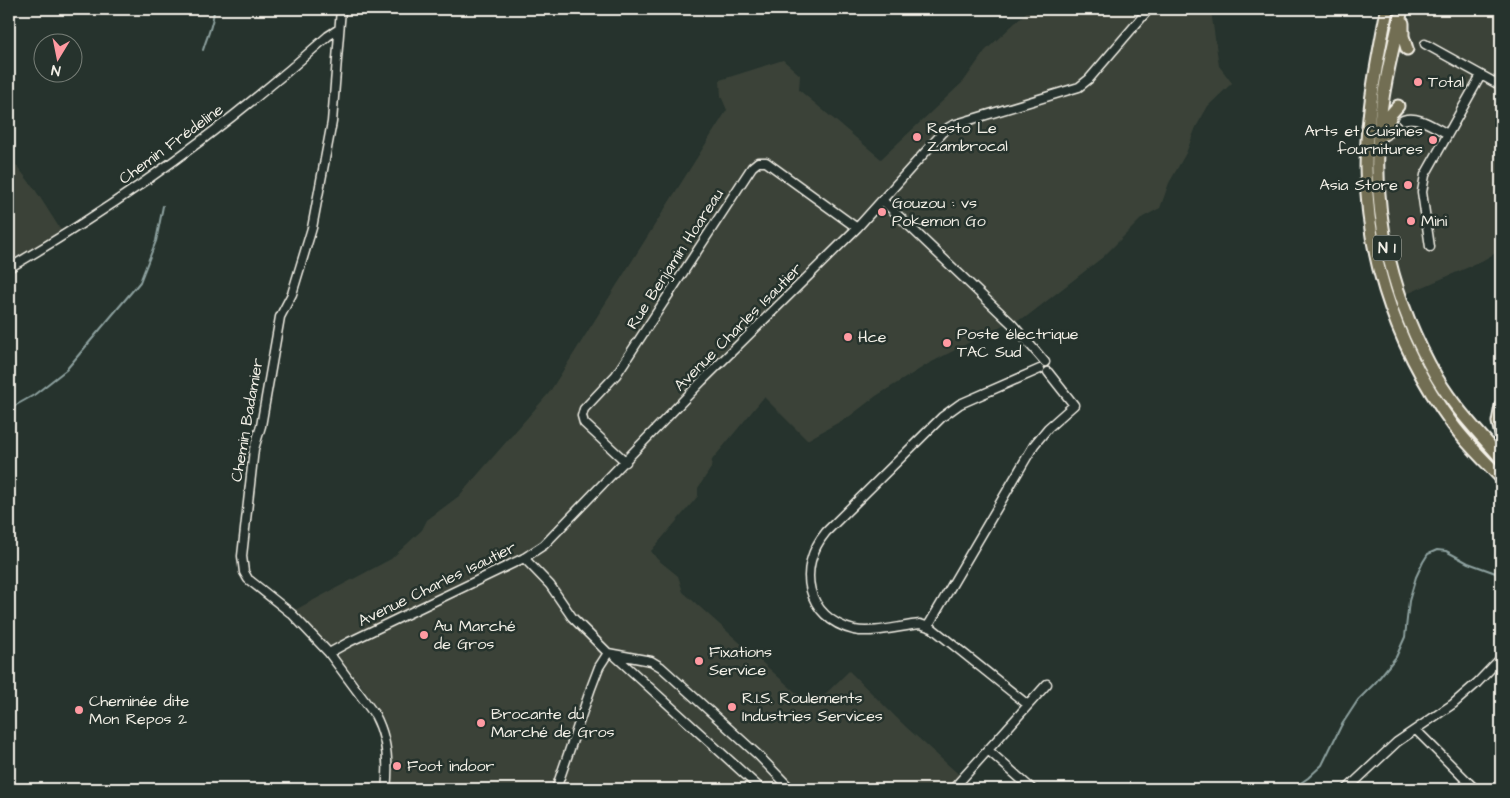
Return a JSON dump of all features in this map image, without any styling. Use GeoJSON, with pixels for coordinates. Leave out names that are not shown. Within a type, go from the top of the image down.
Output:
{"type":"FeatureCollection","features":[{"type":"Feature","properties":{"kind":"highway","name":"N 1"},"geometry":{"type":"LineString","coordinates":[[1387,9],[1367,139],[1368,210],[1376,256],[1389,303],[1418,369],[1455,426],[1501,478]]}},
{"type":"Feature","properties":{"kind":"highway","name":"N 1"},"geometry":{"type":"LineString","coordinates":[[1402,9],[1383,103],[1378,153],[1380,213],[1391,263],[1396,284],[1415,335],[1438,380],[1470,424],[1501,458]]}},
{"type":"Feature","properties":{"kind":"highway"},"geometry":{"type":"LineString","coordinates":[[1402,9],[1403,36],[1407,49]]}},
{"type":"Feature","properties":{"kind":"highway"},"geometry":{"type":"LineString","coordinates":[[1391,263],[1384,210],[1382,159],[1387,122],[1398,106]]}},
{"type":"Feature","properties":{"kind":"highway"},"geometry":{"type":"LineString","coordinates":[[1501,406],[1498,422],[1501,435]]}},
{"type":"Feature","properties":{"kind":"street","name":"Chemin Badamier"},"geometry":{"type":"LineString","coordinates":[[341,9],[332,122],[312,228],[292,294],[280,317],[261,426],[254,449],[242,556],[244,572],[248,578],[292,614],[329,653],[375,715],[380,724],[386,746],[386,789]]}},
{"type":"Feature","properties":{"kind":"street","name":"Avenue Charles Isautier"},"geometry":{"type":"LineString","coordinates":[[329,653],[524,558],[544,545],[702,381],[857,228],[946,129],[952,125],[1074,89],[1084,84],[1148,9]]}},
{"type":"Feature","properties":{"kind":"street","name":"Chemin Frédeline"},"geometry":{"type":"LineString","coordinates":[[9,268],[71,232],[221,126],[328,36],[339,29]]}},
{"type":"Feature","properties":{"kind":"street"},"geometry":{"type":"LineString","coordinates":[[1425,44],[1501,86]]}},
{"type":"Feature","properties":{"kind":"street"},"geometry":{"type":"LineString","coordinates":[[1430,247],[1422,192],[1425,176],[1481,75]]}},
{"type":"Feature","properties":{"kind":"street"},"geometry":{"type":"LineString","coordinates":[[1402,120],[1418,119],[1448,134]]}},
{"type":"Feature","properties":{"kind":"street","name":"Rue Benjamin Hoareau"},"geometry":{"type":"LineString","coordinates":[[626,462],[584,423],[582,416],[584,409],[616,375],[752,167],[758,162],[766,162],[857,228]]}},
{"type":"Feature","properties":{"kind":"street"},"geometry":{"type":"LineString","coordinates":[[883,201],[1013,325],[1030,346],[1043,368],[1074,405],[1048,428],[1034,445],[928,626]]}},
{"type":"Feature","properties":{"kind":"street"},"geometry":{"type":"LineString","coordinates":[[1028,705],[928,626],[920,624],[865,631],[842,626],[830,619],[811,592],[808,570],[814,550],[826,532],[942,417],[960,404],[1043,368]]}},
{"type":"Feature","properties":{"kind":"street"},"geometry":{"type":"LineString","coordinates":[[524,558],[550,585],[572,617],[760,789]]}},
{"type":"Feature","properties":{"kind":"street"},"geometry":{"type":"LineString","coordinates":[[556,789],[599,667],[611,654]]}},
{"type":"Feature","properties":{"kind":"street"},"geometry":{"type":"LineString","coordinates":[[611,654],[651,662],[661,667],[791,789]]}},
{"type":"Feature","properties":{"kind":"street"},"geometry":{"type":"LineString","coordinates":[[1347,789],[1397,742],[1453,704],[1501,658]]}},
{"type":"Feature","properties":{"kind":"street"},"geometry":{"type":"LineString","coordinates":[[953,789],[1047,684]]}},
{"type":"Feature","properties":{"kind":"street"},"geometry":{"type":"LineString","coordinates":[[1416,730],[1476,789]]}},
{"type":"Feature","properties":{"kind":"street"},"geometry":{"type":"LineString","coordinates":[[988,750],[1032,789]]}},
{"type":"Feature","properties":{"kind":"shaded area"},"geometry":{"type":"Polygon","coordinates":[[[1030,9],[1201,9],[1211,11],[1219,66],[1232,83],[1208,106],[1196,127],[1186,153],[1169,183],[1160,208],[1143,217],[1103,257],[1026,317],[1003,325],[928,364],[876,396],[850,416],[807,440],[764,397],[712,460],[711,468],[698,488],[698,496],[651,551],[657,559],[678,576],[683,592],[812,707],[849,671],[906,727],[975,789],[392,789],[392,758],[386,723],[360,684],[295,610],[391,559],[422,530],[427,520],[459,496],[549,393],[727,110],[721,96],[720,80],[783,60],[800,75],[799,90],[881,159],[964,81],[985,51],[1030,9]]]}},
{"type":"Feature","properties":{"kind":"shaded area"},"geometry":{"type":"Polygon","coordinates":[[[1417,9],[1501,9],[1501,250],[1478,263],[1402,296],[1386,205],[1385,161],[1387,141],[1385,114],[1399,43],[1407,38],[1410,18],[1417,9]]]}},
{"type":"Feature","properties":{"kind":"shaded area"},"geometry":{"type":"Polygon","coordinates":[[[9,156],[34,188],[62,232],[9,264],[9,156]]]}},
{"type":"Feature","properties":{"kind":"waterway"},"geometry":{"type":"LineString","coordinates":[[203,50],[212,24],[214,9]]}},
{"type":"Feature","properties":{"kind":"waterway"},"geometry":{"type":"LineString","coordinates":[[9,409],[34,395],[66,370],[140,282],[156,241],[163,206]]}},
{"type":"Feature","properties":{"kind":"waterway"},"geometry":{"type":"LineString","coordinates":[[1292,789],[1322,765],[1341,726],[1358,700],[1396,657],[1405,637],[1409,601],[1416,577],[1428,554],[1437,550],[1446,551],[1468,563],[1501,575]]}},
{"type":"Feature","properties":{"kind":"place","name":"Total"},"geometry":{"type":"Point","coordinates":[1418,82]}},
{"type":"Feature","properties":{"kind":"place","name":"Resto Le Zambrocal"},"geometry":{"type":"Point","coordinates":[917,137]}},
{"type":"Feature","properties":{"kind":"place","name":"Arts et Cuisines fournitures"},"geometry":{"type":"Point","coordinates":[1433,140]}},
{"type":"Feature","properties":{"kind":"place","name":"Asia Store"},"geometry":{"type":"Point","coordinates":[1408,185]}},
{"type":"Feature","properties":{"kind":"place","name":"Gouzou : vs Pokemon Go"},"geometry":{"type":"Point","coordinates":[882,212]}},
{"type":"Feature","properties":{"kind":"place","name":"Mini"},"geometry":{"type":"Point","coordinates":[1411,221]}},
{"type":"Feature","properties":{"kind":"place","name":"Hce"},"geometry":{"type":"Point","coordinates":[848,337]}},
{"type":"Feature","properties":{"kind":"place","name":"Poste électrique TAC Sud"},"geometry":{"type":"Point","coordinates":[947,343]}},
{"type":"Feature","properties":{"kind":"place","name":"Au Marché de Gros"},"geometry":{"type":"Point","coordinates":[424,635]}},
{"type":"Feature","properties":{"kind":"place","name":"Fixations Service"},"geometry":{"type":"Point","coordinates":[699,661]}},
{"type":"Feature","properties":{"kind":"place","name":"R.I.S. Roulements Industries Services"},"geometry":{"type":"Point","coordinates":[732,707]}},
{"type":"Feature","properties":{"kind":"place","name":"Cheminée dite Mon Repos 2"},"geometry":{"type":"Point","coordinates":[79,710]}},
{"type":"Feature","properties":{"kind":"place","name":"Brocante du Marché de Gros"},"geometry":{"type":"Point","coordinates":[481,723]}},
{"type":"Feature","properties":{"kind":"place","name":"Foot indoor"},"geometry":{"type":"Point","coordinates":[397,766]}}]}
